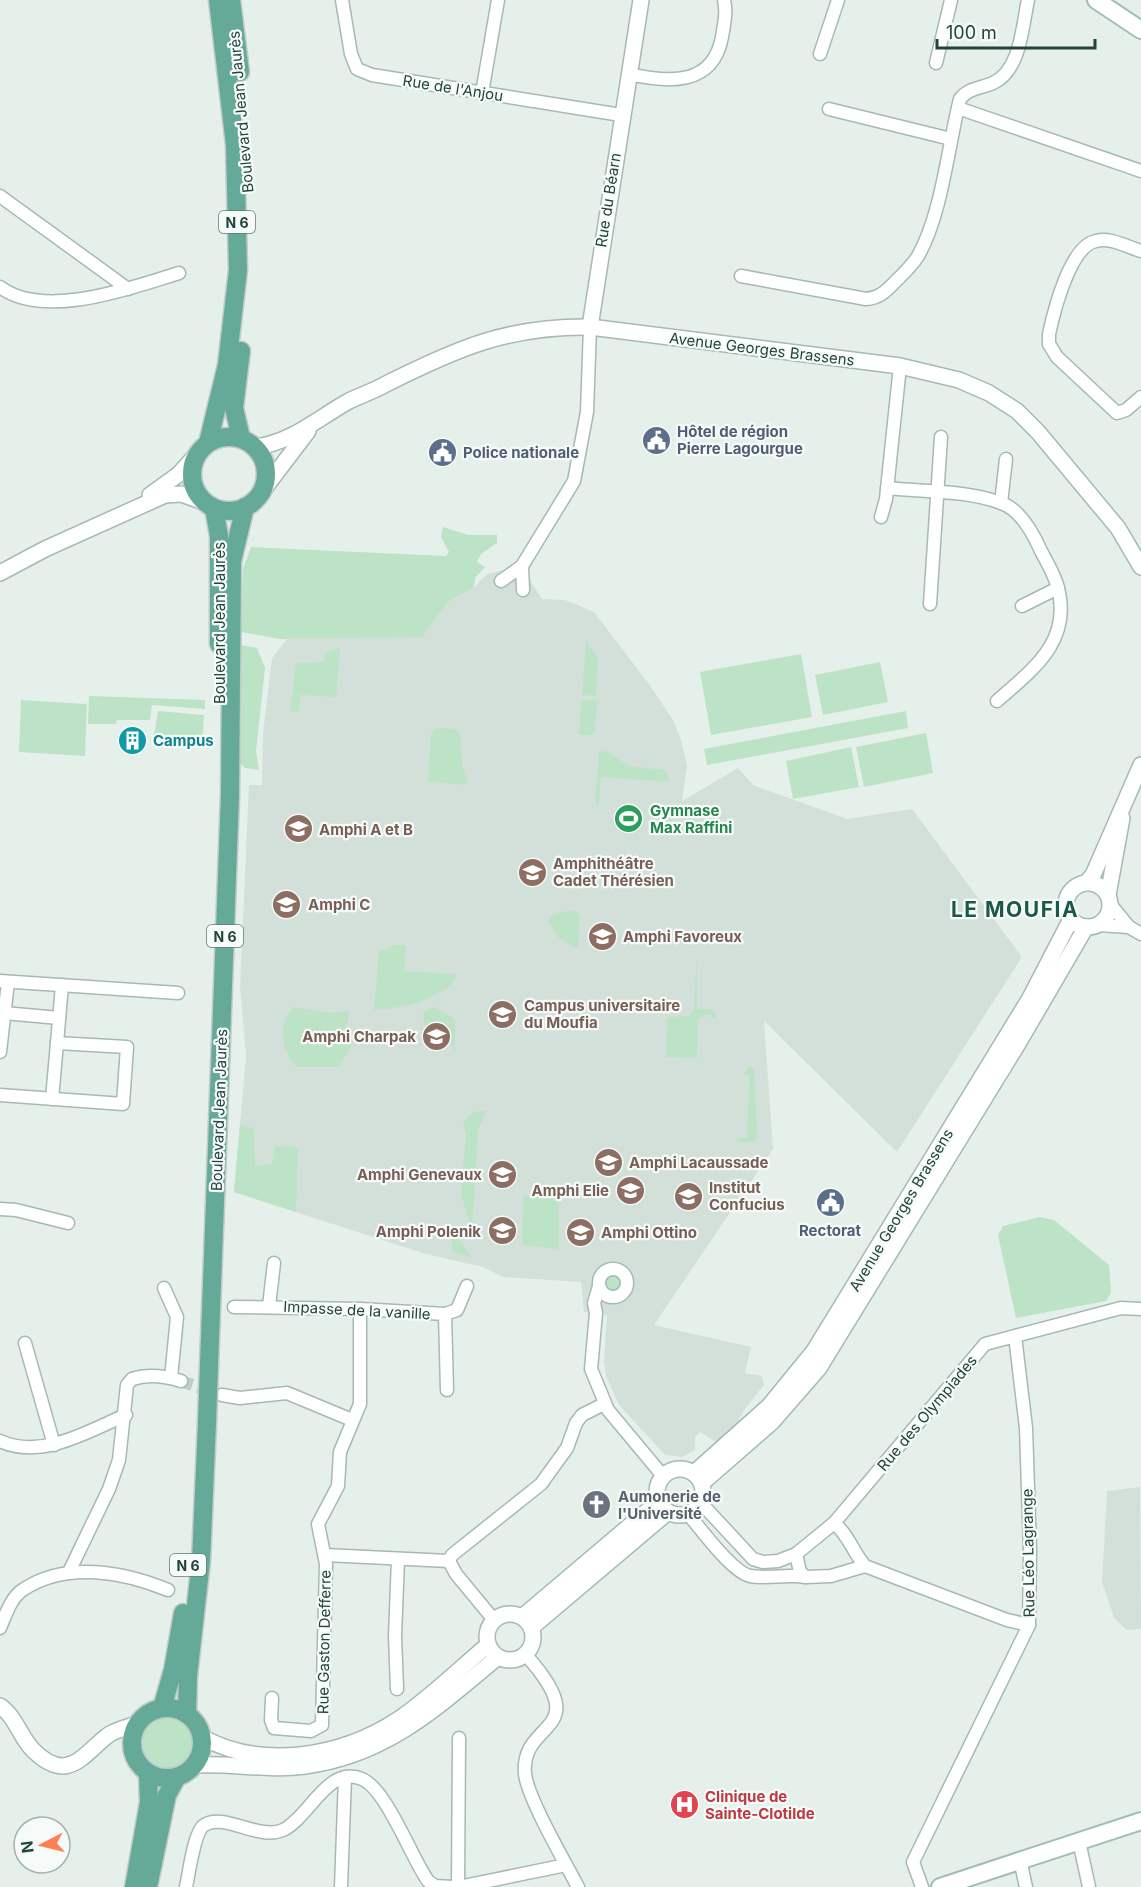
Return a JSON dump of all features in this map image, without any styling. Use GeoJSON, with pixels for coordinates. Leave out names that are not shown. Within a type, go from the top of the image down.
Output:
{"type":"FeatureCollection","features":[{"type":"Feature","properties":{"kind":"main road","name":"Boulevard Jean Jaurès"},"geometry":{"type":"LineString","coordinates":[[188,1714],[188,1676],[201,1562],[201,1422],[218,793],[219,536],[209,505],[193,483],[194,463],[203,448],[227,365],[238,270],[235,145],[218,0]]}},
{"type":"Feature","properties":{"kind":"main road","name":"Boulevard Jean Jaurès"},"geometry":{"type":"LineString","coordinates":[[231,0],[242,93],[248,198],[248,293],[234,408],[248,442],[266,468],[261,492]]}},
{"type":"Feature","properties":{"kind":"main road"},"geometry":{"type":"LineString","coordinates":[[1096,0],[1141,30]]}},
{"type":"Feature","properties":{"kind":"main road"},"geometry":{"type":"LineString","coordinates":[[203,448],[218,438],[248,442]]}},
{"type":"Feature","properties":{"kind":"main road"},"geometry":{"type":"LineString","coordinates":[[209,505],[235,511],[245,507],[261,492]]}},
{"type":"Feature","properties":{"kind":"main road","name":"Boulevard Jean Jaurès"},"geometry":{"type":"LineString","coordinates":[[203,1365],[230,795],[232,561],[245,507]]}},
{"type":"Feature","properties":{"kind":"main road","name":"Boulevard Jean Jaurès"},"geometry":{"type":"LineString","coordinates":[[162,1708],[173,1670],[188,1566],[201,1422]]}},
{"type":"Feature","properties":{"kind":"main road"},"geometry":{"type":"LineString","coordinates":[[148,1887],[167,1795],[177,1777],[195,1764],[202,1747],[202,1737],[194,1720],[188,1714],[180,1709],[162,1708],[144,1716],[129,1732],[135,1759],[148,1773],[167,1778],[177,1777]]}},
{"type":"Feature","properties":{"kind":"main road"},"geometry":{"type":"LineString","coordinates":[[134,1887],[149,1802],[148,1773]]}},
{"type":"Feature","properties":{"kind":"main road"},"geometry":{"type":"LineString","coordinates":[[940,1887],[1141,1821]]}},
{"type":"Feature","properties":{"kind":"street","name":"Rue de l'Anjou"},"geometry":{"type":"LineString","coordinates":[[342,0],[351,54],[357,69],[372,75],[621,115]]}},
{"type":"Feature","properties":{"kind":"street"},"geometry":{"type":"LineString","coordinates":[[482,93],[498,0]]}},
{"type":"Feature","properties":{"kind":"street","name":"Rue du Béarn"},"geometry":{"type":"LineString","coordinates":[[590,327],[621,115],[641,0]]}},
{"type":"Feature","properties":{"kind":"street"},"geometry":{"type":"LineString","coordinates":[[629,74],[688,78],[703,73],[713,62],[720,49],[726,10],[724,0]]}},
{"type":"Feature","properties":{"kind":"street"},"geometry":{"type":"LineString","coordinates":[[820,54],[838,0]]}},
{"type":"Feature","properties":{"kind":"street"},"geometry":{"type":"LineString","coordinates":[[936,63],[951,0]]}},
{"type":"Feature","properties":{"kind":"street"},"geometry":{"type":"LineString","coordinates":[[741,276],[866,299],[880,296],[913,263],[923,247],[932,221],[963,95],[994,83],[1010,69],[1028,0]]}},
{"type":"Feature","properties":{"kind":"street"},"geometry":{"type":"LineString","coordinates":[[958,108],[1141,171]]}},
{"type":"Feature","properties":{"kind":"street"},"geometry":{"type":"LineString","coordinates":[[829,110],[951,139]]}},
{"type":"Feature","properties":{"kind":"street"},"geometry":{"type":"LineString","coordinates":[[0,196],[128,289]]}},
{"type":"Feature","properties":{"kind":"street"},"geometry":{"type":"LineString","coordinates":[[1141,251],[1118,243],[1098,240],[1081,249],[1072,261],[1048,334],[1049,344],[1057,357],[1118,413],[1126,410],[1141,397]]}},
{"type":"Feature","properties":{"kind":"street"},"geometry":{"type":"LineString","coordinates":[[0,287],[24,300],[48,303],[128,289],[179,273]]}},
{"type":"Feature","properties":{"kind":"street","name":"Avenue Georges Brassens"},"geometry":{"type":"LineString","coordinates":[[248,442],[279,442],[351,400],[472,344],[507,333],[564,326],[590,327],[900,366],[959,380],[989,393],[1017,411],[1054,449],[1118,528],[1141,567]]}},
{"type":"Feature","properties":{"kind":"street"},"geometry":{"type":"LineString","coordinates":[[501,581],[522,566],[574,481],[587,412],[590,327]]}},
{"type":"Feature","properties":{"kind":"street"},"geometry":{"type":"LineString","coordinates":[[881,517],[887,488],[900,366]]}},
{"type":"Feature","properties":{"kind":"street","name":"Avenue Georges Brassens"},"geometry":{"type":"LineString","coordinates":[[261,492],[286,457],[318,419]]}},
{"type":"Feature","properties":{"kind":"street"},"geometry":{"type":"LineString","coordinates":[[930,604],[941,437]]}},
{"type":"Feature","properties":{"kind":"street"},"geometry":{"type":"LineString","coordinates":[[135,506],[179,474],[203,448]]}},
{"type":"Feature","properties":{"kind":"street"},"geometry":{"type":"LineString","coordinates":[[1001,503],[1006,459]]}},
{"type":"Feature","properties":{"kind":"street"},"geometry":{"type":"LineString","coordinates":[[887,488],[1001,503],[1022,518],[1036,539],[1058,588],[1060,613],[1058,630],[1048,654],[997,701]]}},
{"type":"Feature","properties":{"kind":"street"},"geometry":{"type":"LineString","coordinates":[[0,573],[135,506],[172,494],[209,505]]}},
{"type":"Feature","properties":{"kind":"street"},"geometry":{"type":"LineString","coordinates":[[522,566],[523,590]]}},
{"type":"Feature","properties":{"kind":"street"},"geometry":{"type":"LineString","coordinates":[[1022,606],[1058,588]]}},
{"type":"Feature","properties":{"kind":"street"},"geometry":{"type":"LineString","coordinates":[[1086,883],[1093,875],[1141,765]]}},
{"type":"Feature","properties":{"kind":"street"},"geometry":{"type":"LineString","coordinates":[[1092,926],[1107,917],[1125,801]]}},
{"type":"Feature","properties":{"kind":"street"},"geometry":{"type":"LineString","coordinates":[[1128,927],[1077,925],[1071,919],[1066,905],[1067,898],[1073,889],[1094,882],[1128,927],[1141,934]]}},
{"type":"Feature","properties":{"kind":"street","name":"Avenue Georges Brassens"},"geometry":{"type":"LineString","coordinates":[[698,1478],[769,1406],[814,1351],[1030,998],[1071,919]]}},
{"type":"Feature","properties":{"kind":"street","name":"Avenue Georges Brassens"},"geometry":{"type":"LineString","coordinates":[[698,1478],[715,1472],[772,1422],[819,1368],[1092,926]]}},
{"type":"Feature","properties":{"kind":"street"},"geometry":{"type":"LineString","coordinates":[[0,1052],[4,981],[178,993]]}},
{"type":"Feature","properties":{"kind":"street"},"geometry":{"type":"LineString","coordinates":[[52,1099],[62,985]]}},
{"type":"Feature","properties":{"kind":"street"},"geometry":{"type":"LineString","coordinates":[[4,1013],[59,1018]]}},
{"type":"Feature","properties":{"kind":"street"},"geometry":{"type":"LineString","coordinates":[[0,1095],[123,1104],[127,1047],[57,1043]]}},
{"type":"Feature","properties":{"kind":"street"},"geometry":{"type":"LineString","coordinates":[[0,1209],[15,1210],[68,1223]]}},
{"type":"Feature","properties":{"kind":"street","name":"Impasse de la vanille"},"geometry":{"type":"LineString","coordinates":[[269,1306],[274,1263]]}},
{"type":"Feature","properties":{"kind":"street","name":"Impasse de la vanille"},"geometry":{"type":"LineString","coordinates":[[234,1307],[360,1309],[445,1314],[457,1310],[467,1286]]}},
{"type":"Feature","properties":{"kind":"street"},"geometry":{"type":"LineString","coordinates":[[69,1572],[109,1489],[119,1460],[126,1415],[126,1394],[132,1379],[142,1376],[176,1380],[177,1317],[164,1288]]}},
{"type":"Feature","properties":{"kind":"street"},"geometry":{"type":"LineString","coordinates":[[602,1291],[594,1303],[596,1312],[591,1369],[604,1404],[663,1476]]}},
{"type":"Feature","properties":{"kind":"street","name":"Rue des Olympiades"},"geometry":{"type":"LineString","coordinates":[[834,1523],[985,1344],[1121,1308],[1141,1309]]}},
{"type":"Feature","properties":{"kind":"street","name":"Rue Gaston Defferre"},"geometry":{"type":"LineString","coordinates":[[272,1698],[271,1720],[274,1728],[311,1731],[322,1725],[325,1555],[318,1524],[338,1486],[340,1452],[360,1404],[360,1309]]}},
{"type":"Feature","properties":{"kind":"street","name":"Impasse de la vanille"},"geometry":{"type":"LineString","coordinates":[[445,1314],[447,1390]]}},
{"type":"Feature","properties":{"kind":"street","name":"Rue Léo Lagrange"},"geometry":{"type":"LineString","coordinates":[[922,1887],[913,1862],[1029,1625],[1030,1550],[1026,1428],[1015,1336]]}},
{"type":"Feature","properties":{"kind":"street"},"geometry":{"type":"LineString","coordinates":[[25,1343],[54,1445]]}},
{"type":"Feature","properties":{"kind":"street"},"geometry":{"type":"LineString","coordinates":[[222,1395],[240,1398],[287,1393],[352,1420]]}},
{"type":"Feature","properties":{"kind":"street"},"geometry":{"type":"LineString","coordinates":[[449,1561],[452,1555],[541,1484],[567,1448],[576,1423],[582,1416],[604,1404]]}},
{"type":"Feature","properties":{"kind":"street"},"geometry":{"type":"LineString","coordinates":[[0,1441],[29,1448],[54,1445],[126,1415]]}},
{"type":"Feature","properties":{"kind":"street"},"geometry":{"type":"LineString","coordinates":[[663,1507],[657,1488],[663,1476],[681,1468],[698,1478],[701,1503],[753,1559],[778,1562],[796,1554],[834,1523],[842,1529],[852,1551],[865,1566],[1007,1620],[1029,1625]]}},
{"type":"Feature","properties":{"kind":"street"},"geometry":{"type":"LineString","coordinates":[[688,1514],[701,1503]]}},
{"type":"Feature","properties":{"kind":"street"},"geometry":{"type":"LineString","coordinates":[[663,1507],[688,1514],[737,1570],[749,1576],[789,1574],[823,1577],[865,1566]]}},
{"type":"Feature","properties":{"kind":"street"},"geometry":{"type":"LineString","coordinates":[[526,1623],[663,1507]]}},
{"type":"Feature","properties":{"kind":"street"},"geometry":{"type":"LineString","coordinates":[[840,1572],[852,1551]]}},
{"type":"Feature","properties":{"kind":"street"},"geometry":{"type":"LineString","coordinates":[[796,1554],[800,1572],[806,1577]]}},
{"type":"Feature","properties":{"kind":"street"},"geometry":{"type":"LineString","coordinates":[[325,1555],[449,1561]]}},
{"type":"Feature","properties":{"kind":"street"},"geometry":{"type":"LineString","coordinates":[[397,1689],[394,1636],[398,1559]]}},
{"type":"Feature","properties":{"kind":"street"},"geometry":{"type":"LineString","coordinates":[[449,1561],[456,1574],[494,1620]]}},
{"type":"Feature","properties":{"kind":"street"},"geometry":{"type":"LineString","coordinates":[[0,1628],[10,1604],[23,1589],[69,1572],[121,1574],[168,1590]]}},
{"type":"Feature","properties":{"kind":"street"},"geometry":{"type":"LineString","coordinates":[[507,1614],[526,1623],[532,1642],[525,1654],[512,1660],[493,1651],[487,1632],[494,1620],[507,1614]]}},
{"type":"Feature","properties":{"kind":"street"},"geometry":{"type":"LineString","coordinates":[[195,1764],[284,1767],[343,1759],[362,1753],[411,1728],[453,1694],[493,1651]]}},
{"type":"Feature","properties":{"kind":"street"},"geometry":{"type":"LineString","coordinates":[[202,1737],[231,1751],[273,1756],[302,1754],[345,1746],[400,1718],[493,1651]]}},
{"type":"Feature","properties":{"kind":"street"},"geometry":{"type":"LineString","coordinates":[[525,1654],[548,1680],[556,1702],[554,1720],[527,1758],[527,1786],[578,1887]]}},
{"type":"Feature","properties":{"kind":"street"},"geometry":{"type":"LineString","coordinates":[[0,1706],[15,1722],[32,1749],[48,1762],[64,1765],[80,1761],[108,1735],[129,1732]]}},
{"type":"Feature","properties":{"kind":"street"},"geometry":{"type":"LineString","coordinates":[[457,1887],[459,1738]]}},
{"type":"Feature","properties":{"kind":"street"},"geometry":{"type":"LineString","coordinates":[[186,1887],[198,1832],[206,1824],[216,1822],[259,1832],[280,1831],[292,1825],[327,1787],[345,1777],[361,1778],[379,1792],[422,1873],[435,1886],[457,1887],[566,1865]]}},
{"type":"Feature","properties":{"kind":"street"},"geometry":{"type":"LineString","coordinates":[[341,1887],[345,1777]]}},
{"type":"Feature","properties":{"kind":"street"},"geometry":{"type":"LineString","coordinates":[[1079,1841],[1089,1887]]}},
{"type":"Feature","properties":{"kind":"street"},"geometry":{"type":"LineString","coordinates":[[1020,1860],[1026,1887]]}},
{"type":"Feature","properties":{"kind":"shaded area","name":"Campus universitaire du Moufia"},"geometry":{"type":"Polygon","coordinates":[[[511,565],[528,568],[531,582],[542,599],[565,600],[594,612],[649,684],[673,720],[681,740],[687,765],[682,801],[738,768],[753,785],[847,819],[912,809],[1022,957],[897,1152],[764,1021],[773,1149],[654,1325],[751,1347],[745,1373],[762,1376],[764,1385],[744,1410],[724,1447],[700,1432],[695,1437],[695,1450],[682,1457],[665,1455],[619,1405],[606,1376],[604,1361],[607,1315],[584,1312],[581,1282],[503,1277],[483,1267],[426,1254],[234,1192],[246,1056],[240,987],[249,785],[262,785],[263,734],[272,658],[287,639],[338,638],[427,629],[448,602],[474,587],[487,574],[504,570],[511,565]]]}},
{"type":"Feature","properties":{"kind":"shaded area"},"geometry":{"type":"Polygon","coordinates":[[[1140,1487],[1141,1629],[1126,1630],[1114,1617],[1102,1582],[1107,1491],[1140,1487]]]}},
{"type":"Feature","properties":{"kind":"green space"},"geometry":{"type":"Polygon","coordinates":[[[443,527],[468,535],[497,535],[497,543],[481,554],[477,562],[485,567],[475,578],[474,587],[448,602],[422,637],[280,639],[241,632],[243,569],[251,547],[446,556],[449,552],[441,537],[443,527]]]}},
{"type":"Feature","properties":{"kind":"green space"},"geometry":{"type":"Polygon","coordinates":[[[586,640],[598,658],[596,696],[582,695],[586,640]]]}},
{"type":"Feature","properties":{"kind":"green space"},"geometry":{"type":"Polygon","coordinates":[[[241,645],[257,648],[265,668],[256,751],[259,770],[245,768],[240,763],[241,645]]]}},
{"type":"Feature","properties":{"kind":"green space"},"geometry":{"type":"Polygon","coordinates":[[[340,648],[336,697],[300,695],[299,712],[290,711],[296,663],[324,662],[325,653],[340,648]]]}},
{"type":"Feature","properties":{"kind":"green space"},"geometry":{"type":"Polygon","coordinates":[[[801,654],[812,717],[711,735],[700,672],[801,654]]]}},
{"type":"Feature","properties":{"kind":"green space"},"geometry":{"type":"Polygon","coordinates":[[[880,662],[888,702],[823,715],[815,675],[880,662]]]}},
{"type":"Feature","properties":{"kind":"green space"},"geometry":{"type":"Polygon","coordinates":[[[89,696],[205,700],[205,709],[152,705],[150,720],[117,720],[116,724],[88,724],[89,696]]]}},
{"type":"Feature","properties":{"kind":"green space"},"geometry":{"type":"Polygon","coordinates":[[[21,700],[87,704],[85,756],[19,752],[21,700]]]}},
{"type":"Feature","properties":{"kind":"green space"},"geometry":{"type":"Polygon","coordinates":[[[581,700],[597,701],[595,731],[592,735],[579,735],[581,700]]]}},
{"type":"Feature","properties":{"kind":"green space"},"geometry":{"type":"Polygon","coordinates":[[[158,711],[204,715],[202,744],[154,735],[158,711]]]}},
{"type":"Feature","properties":{"kind":"green space"},"geometry":{"type":"Polygon","coordinates":[[[906,711],[908,728],[707,765],[704,749],[906,711]]]}},
{"type":"Feature","properties":{"kind":"green space"},"geometry":{"type":"Polygon","coordinates":[[[435,729],[456,729],[460,734],[463,769],[468,781],[465,785],[428,781],[431,735],[435,729]]]}},
{"type":"Feature","properties":{"kind":"green space"},"geometry":{"type":"Polygon","coordinates":[[[926,733],[933,773],[864,787],[856,747],[926,733]]]}},
{"type":"Feature","properties":{"kind":"green space"},"geometry":{"type":"Polygon","coordinates":[[[851,747],[859,787],[793,799],[786,761],[851,747]]]}},
{"type":"Feature","properties":{"kind":"green space"},"geometry":{"type":"Polygon","coordinates":[[[606,751],[630,766],[665,770],[670,782],[601,777],[599,804],[595,805],[599,752],[606,751]]]}},
{"type":"Feature","properties":{"kind":"green space"},"geometry":{"type":"Polygon","coordinates":[[[571,910],[578,912],[580,918],[578,946],[575,948],[558,937],[548,922],[552,915],[571,910]]]}},
{"type":"Feature","properties":{"kind":"green space"},"geometry":{"type":"Polygon","coordinates":[[[392,945],[406,945],[404,971],[455,974],[455,981],[437,994],[417,1003],[374,1010],[379,951],[387,950],[392,945]]]}},
{"type":"Feature","properties":{"kind":"green space"},"geometry":{"type":"Polygon","coordinates":[[[697,952],[697,1009],[713,1009],[718,1019],[711,1018],[711,1014],[698,1018],[697,1058],[666,1057],[667,1017],[688,1016],[694,1009],[697,952]]]}},
{"type":"Feature","properties":{"kind":"green space"},"geometry":{"type":"Polygon","coordinates":[[[294,1007],[328,1013],[350,1011],[345,1032],[353,1043],[339,1067],[297,1067],[292,1061],[287,1054],[283,1029],[294,1007]]]}},
{"type":"Feature","properties":{"kind":"green space"},"geometry":{"type":"Polygon","coordinates":[[[434,1007],[455,1019],[455,1053],[447,1032],[440,1029],[425,1030],[423,1013],[434,1007]]]}},
{"type":"Feature","properties":{"kind":"green space"},"geometry":{"type":"Polygon","coordinates":[[[750,1066],[754,1068],[757,1136],[755,1142],[735,1142],[739,1138],[746,1138],[750,1075],[743,1074],[750,1066]]]}},
{"type":"Feature","properties":{"kind":"green space"},"geometry":{"type":"Polygon","coordinates":[[[487,1110],[478,1130],[472,1232],[461,1193],[466,1135],[463,1122],[473,1112],[487,1110]]]}},
{"type":"Feature","properties":{"kind":"green space"},"geometry":{"type":"Polygon","coordinates":[[[240,1124],[254,1129],[255,1166],[272,1164],[275,1146],[298,1147],[296,1212],[234,1192],[240,1124]]]}},
{"type":"Feature","properties":{"kind":"green space"},"geometry":{"type":"Polygon","coordinates":[[[523,1195],[559,1198],[559,1249],[522,1245],[523,1195]]]}},
{"type":"Feature","properties":{"kind":"green space"},"geometry":{"type":"Polygon","coordinates":[[[1040,1217],[1054,1220],[1109,1265],[1111,1293],[1106,1301],[1016,1318],[998,1235],[1003,1226],[1040,1217]]]}},
{"type":"Feature","properties":{"kind":"green space"},"geometry":{"type":"Polygon","coordinates":[[[452,1222],[466,1250],[472,1256],[452,1251],[452,1222]]]}},
{"type":"Feature","properties":{"kind":"green space"},"geometry":{"type":"Polygon","coordinates":[[[613,1273],[620,1276],[623,1283],[620,1290],[613,1293],[606,1290],[603,1283],[606,1276],[613,1273]]]}},
{"type":"Feature","properties":{"kind":"green space"},"geometry":{"type":"Polygon","coordinates":[[[168,1714],[179,1716],[192,1727],[197,1743],[195,1754],[184,1767],[168,1772],[157,1770],[144,1759],[139,1743],[141,1732],[152,1719],[168,1714]]]}},
{"type":"Feature","properties":{"kind":"tunnel"},"geometry":{"type":"LineString","coordinates":[[181,1381],[215,1393]]}},
{"type":"Feature","properties":{"kind":"place","name":"Hôtel de région Pierre Lagourgue"},"geometry":{"type":"Point","coordinates":[656,440]}},
{"type":"Feature","properties":{"kind":"place","name":"Police nationale"},"geometry":{"type":"Point","coordinates":[442,452]}},
{"type":"Feature","properties":{"kind":"place","name":"Campus"},"geometry":{"type":"Point","coordinates":[132,740]}},
{"type":"Feature","properties":{"kind":"place","name":"Gymnase Max Raffini"},"geometry":{"type":"Point","coordinates":[629,819]}},
{"type":"Feature","properties":{"kind":"place","name":"Amphi A et B"},"geometry":{"type":"Point","coordinates":[298,829]}},
{"type":"Feature","properties":{"kind":"place","name":"Amphithéâtre Cadet Thérésien"},"geometry":{"type":"Point","coordinates":[532,872]}},
{"type":"Feature","properties":{"kind":"place","name":"Amphi C"},"geometry":{"type":"Point","coordinates":[287,904]}},
{"type":"Feature","properties":{"kind":"place","name":"Amphi Favoreux"},"geometry":{"type":"Point","coordinates":[602,936]}},
{"type":"Feature","properties":{"kind":"place","name":"Campus universitaire du Moufia"},"geometry":{"type":"Point","coordinates":[503,1014]}},
{"type":"Feature","properties":{"kind":"place","name":"Amphi Charpak"},"geometry":{"type":"Point","coordinates":[437,1036]}},
{"type":"Feature","properties":{"kind":"place","name":"Amphi Lacaussade"},"geometry":{"type":"Point","coordinates":[608,1162]}},
{"type":"Feature","properties":{"kind":"place","name":"Amphi Genevaux"},"geometry":{"type":"Point","coordinates":[503,1174]}},
{"type":"Feature","properties":{"kind":"place","name":"Amphi Elie"},"geometry":{"type":"Point","coordinates":[630,1190]}},
{"type":"Feature","properties":{"kind":"place","name":"Institut Confucius"},"geometry":{"type":"Point","coordinates":[688,1196]}},
{"type":"Feature","properties":{"kind":"place","name":"Rectorat"},"geometry":{"type":"Point","coordinates":[830,1203]}},
{"type":"Feature","properties":{"kind":"place","name":"Amphi Polenik"},"geometry":{"type":"Point","coordinates":[502,1231]}},
{"type":"Feature","properties":{"kind":"place","name":"Amphi Ottino"},"geometry":{"type":"Point","coordinates":[580,1232]}},
{"type":"Feature","properties":{"kind":"place","name":"Aumonerie de l'Université"},"geometry":{"type":"Point","coordinates":[597,1505]}},
{"type":"Feature","properties":{"kind":"place","name":"Clinique de Sainte-Clotilde"},"geometry":{"type":"Point","coordinates":[684,1805]}},
{"type":"Feature","properties":{"kind":"district","name":"LE MOUFIA"},"geometry":{"type":"Point","coordinates":[1015,909]}}]}
